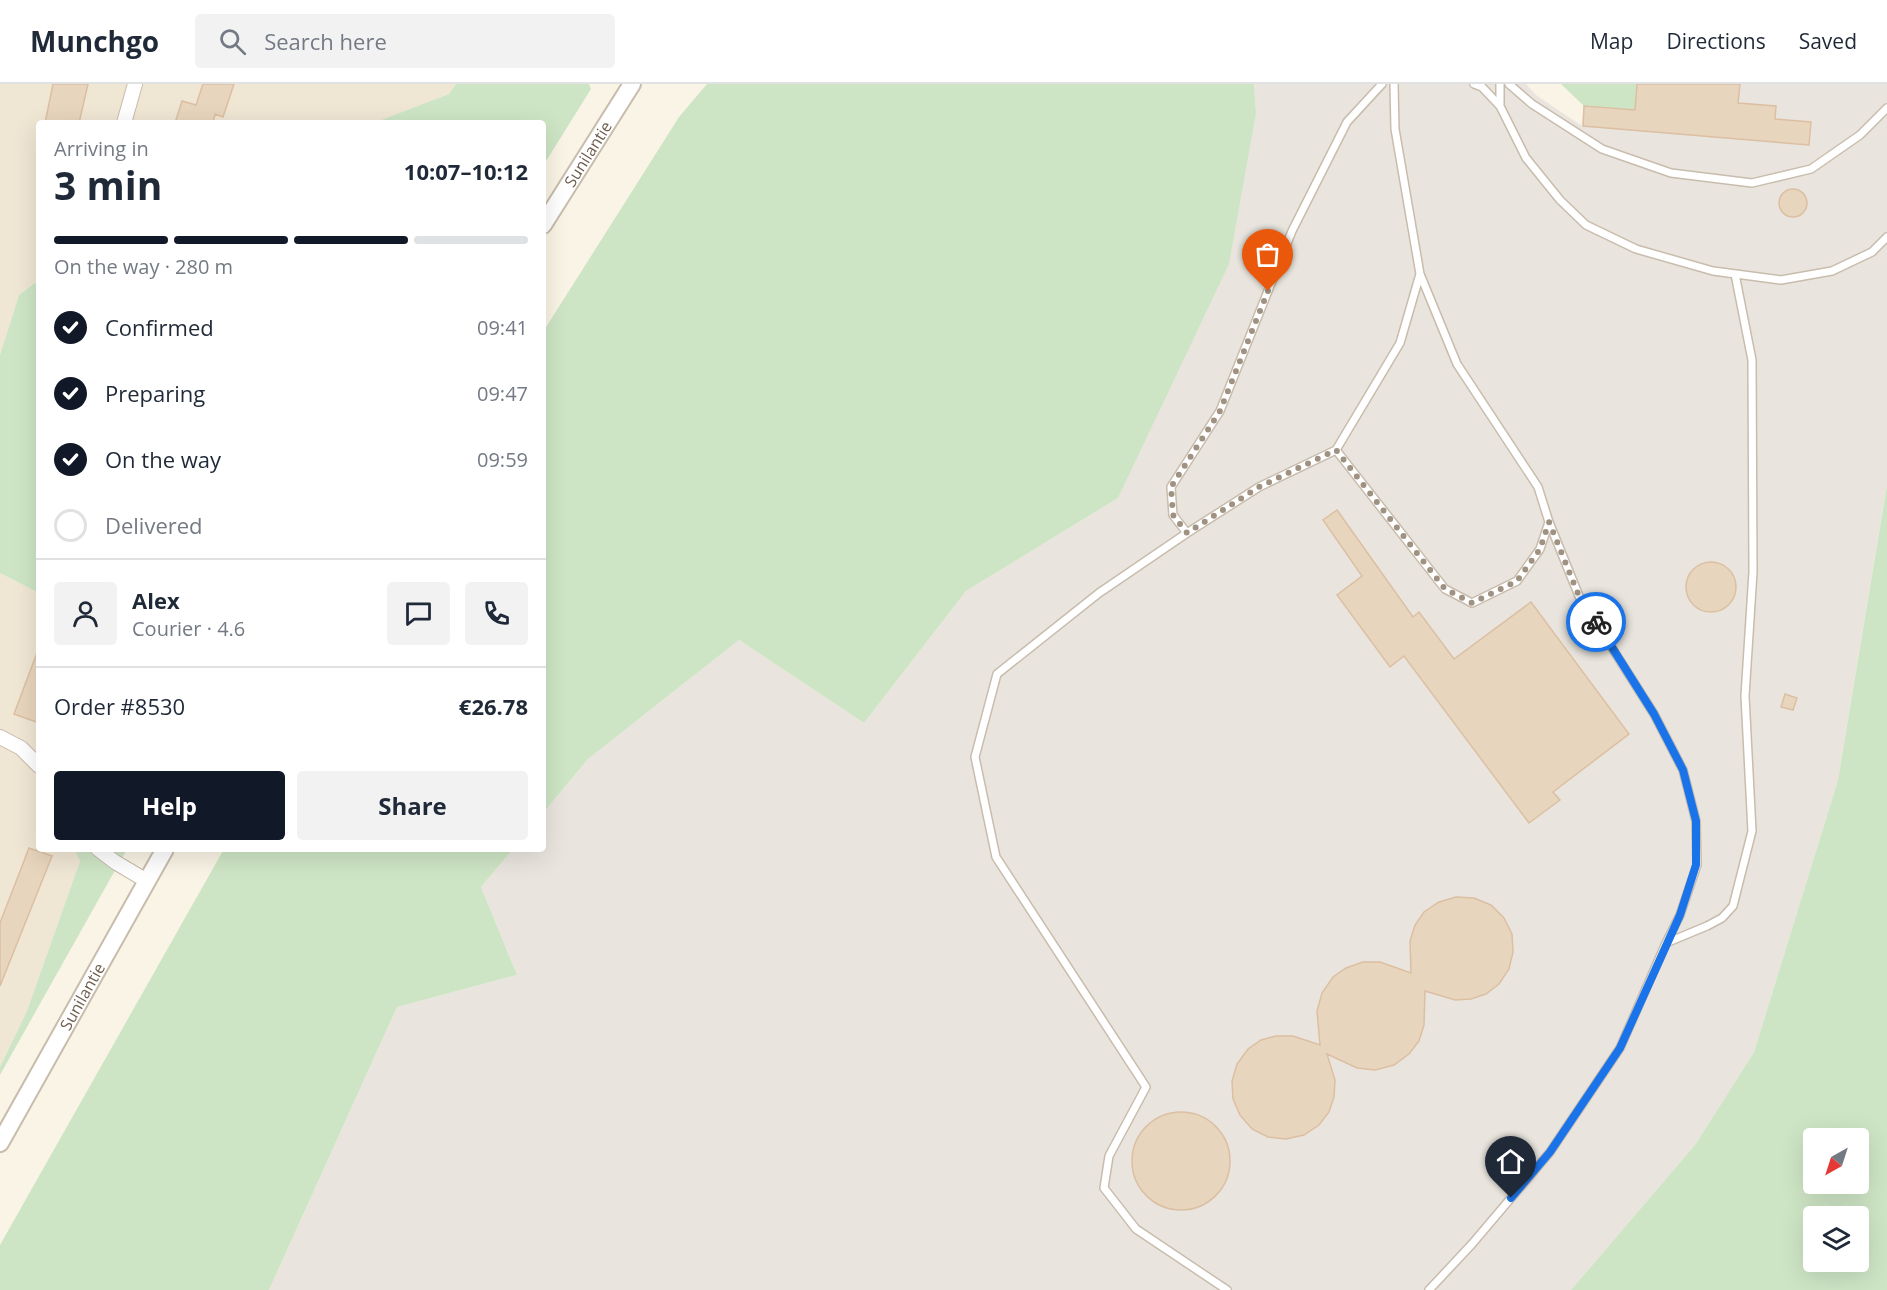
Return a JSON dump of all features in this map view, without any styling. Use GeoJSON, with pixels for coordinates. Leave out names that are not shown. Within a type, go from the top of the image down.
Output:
{"type":"FeatureCollection","features":[{"type":"Feature","properties":{"kind":"street"},"geometry":{"type":"LineString","coordinates":[[125,120],[135,84]]}},
{"type":"Feature","properties":{"kind":"street","name":"Sunilantie"},"geometry":{"type":"LineString","coordinates":[[546,220],[632,84]]}},
{"type":"Feature","properties":{"kind":"street"},"geometry":{"type":"LineString","coordinates":[[0,737],[21,748],[36,763]]}},
{"type":"Feature","properties":{"kind":"street"},"geometry":{"type":"LineString","coordinates":[[102,852],[147,881]]}},
{"type":"Feature","properties":{"kind":"street","name":"Sunilantie"},"geometry":{"type":"LineString","coordinates":[[0,1143],[163,852]]}},
{"type":"Feature","properties":{"kind":"lane"},"geometry":{"type":"LineString","coordinates":[[1187,533],[1173,515],[1171,487],[1220,411],[1292,231],[1347,122],[1382,84]]}},
{"type":"Feature","properties":{"kind":"lane"},"geometry":{"type":"LineString","coordinates":[[1394,84],[1395,129],[1420,274],[1458,364],[1538,487],[1549,522],[1579,596],[1654,714],[1683,770],[1696,821],[1696,865],[1680,915],[1620,1048],[1550,1152],[1472,1244],[1429,1290]]}},
{"type":"Feature","properties":{"kind":"lane"},"geometry":{"type":"LineString","coordinates":[[1474,84],[1482,87],[1500,106],[1526,158],[1560,200],[1586,225],[1636,249],[1713,271],[1781,280],[1832,271],[1887,245]]}},
{"type":"Feature","properties":{"kind":"lane"},"geometry":{"type":"LineString","coordinates":[[1500,84],[1500,106]]}},
{"type":"Feature","properties":{"kind":"lane"},"geometry":{"type":"LineString","coordinates":[[1509,84],[1532,104],[1602,148],[1671,173],[1752,183],[1811,169],[1860,135],[1887,108]]}},
{"type":"Feature","properties":{"kind":"lane"},"geometry":{"type":"LineString","coordinates":[[1872,252],[1887,237]]}},
{"type":"Feature","properties":{"kind":"lane"},"geometry":{"type":"LineString","coordinates":[[1227,1290],[1136,1229],[1104,1188],[1109,1156],[1146,1087],[996,857],[975,757],[997,674],[1099,593],[1187,533],[1259,487],[1336,450],[1400,343],[1420,274]]}},
{"type":"Feature","properties":{"kind":"lane"},"geometry":{"type":"LineString","coordinates":[[1666,943],[1722,918],[1733,906],[1752,831],[1745,696],[1753,573],[1752,360],[1735,274]]}},
{"type":"Feature","properties":{"kind":"lane"},"geometry":{"type":"LineString","coordinates":[[1336,450],[1445,589],[1472,603],[1517,581],[1540,549],[1549,522]]}},
{"type":"Feature","properties":{"kind":"shaded area"},"geometry":{"type":"Polygon","coordinates":[[[0,84],[456,84],[449,94],[381,120],[36,120],[36,282],[19,295],[0,355],[0,84]]]}},
{"type":"Feature","properties":{"kind":"shaded area"},"geometry":{"type":"Polygon","coordinates":[[[1254,84],[1526,84],[1536,95],[1582,126],[1584,106],[1635,110],[1637,84],[1887,84],[1887,484],[1838,780],[1754,1052],[1695,1145],[1571,1290],[269,1290],[397,1007],[517,975],[481,887],[510,852],[546,852],[546,809],[588,759],[739,640],[864,723],[966,591],[1118,498],[1256,113],[1254,84]]]}},
{"type":"Feature","properties":{"kind":"shaded area"},"geometry":{"type":"Polygon","coordinates":[[[0,573],[36,591],[36,852],[76,852],[80,861],[27,1011],[0,1067],[0,573]]]}},
{"type":"Feature","properties":{"kind":"green space"},"geometry":{"type":"Polygon","coordinates":[[[456,84],[589,84],[591,89],[546,161],[546,120],[381,120],[449,94],[456,84]]]}},
{"type":"Feature","properties":{"kind":"green space"},"geometry":{"type":"Polygon","coordinates":[[[707,84],[1254,84],[1256,113],[1229,264],[1118,498],[966,591],[864,723],[739,640],[588,759],[546,809],[546,327],[679,117],[707,84]]]}},
{"type":"Feature","properties":{"kind":"green space"},"geometry":{"type":"Polygon","coordinates":[[[1561,84],[1637,84],[1635,110],[1584,106],[1561,84]]]}},
{"type":"Feature","properties":{"kind":"green space"},"geometry":{"type":"Polygon","coordinates":[[[36,282],[36,591],[0,573],[0,355],[19,295],[36,282]]]}},
{"type":"Feature","properties":{"kind":"green space"},"geometry":{"type":"Polygon","coordinates":[[[1887,485],[1887,1290],[1571,1290],[1695,1145],[1754,1052],[1838,780],[1887,485]]]}},
{"type":"Feature","properties":{"kind":"green space"},"geometry":{"type":"Polygon","coordinates":[[[76,852],[125,852],[0,1075],[0,1067],[27,1011],[80,861],[76,852]]]}},
{"type":"Feature","properties":{"kind":"green space"},"geometry":{"type":"Polygon","coordinates":[[[222,852],[510,852],[481,887],[517,975],[397,1007],[269,1290],[0,1290],[0,1245],[222,852]]]}},
{"type":"Feature","properties":{"kind":"building"},"geometry":{"type":"Polygon","coordinates":[[[53,84],[88,84],[80,120],[46,120],[53,84]]]}},
{"type":"Feature","properties":{"kind":"building"},"geometry":{"type":"Polygon","coordinates":[[[203,84],[234,84],[223,117],[215,114],[214,120],[176,120],[182,101],[196,105],[203,84]]]}},
{"type":"Feature","properties":{"kind":"building"},"geometry":{"type":"Polygon","coordinates":[[[1637,84],[1740,84],[1738,103],[1776,106],[1775,119],[1811,122],[1809,145],[1583,126],[1584,106],[1635,110],[1637,84]]]}},
{"type":"Feature","properties":{"kind":"building"},"geometry":{"type":"Polygon","coordinates":[[[1793,189],[1803,193],[1807,203],[1803,213],[1793,217],[1783,213],[1779,203],[1783,193],[1793,189]]]}},
{"type":"Feature","properties":{"kind":"building"},"geometry":{"type":"Polygon","coordinates":[[[1337,510],[1413,617],[1419,612],[1454,659],[1531,602],[1629,734],[1553,792],[1560,800],[1529,823],[1404,656],[1390,667],[1337,595],[1362,576],[1323,520],[1337,510]]]}},
{"type":"Feature","properties":{"kind":"building"},"geometry":{"type":"Polygon","coordinates":[[[1706,562],[1716,562],[1729,569],[1736,582],[1736,592],[1729,605],[1716,612],[1706,612],[1697,608],[1690,601],[1686,592],[1686,582],[1690,573],[1697,566],[1706,562]]]}},
{"type":"Feature","properties":{"kind":"building"},"geometry":{"type":"Polygon","coordinates":[[[36,655],[36,722],[14,714],[36,655]]]}},
{"type":"Feature","properties":{"kind":"building"},"geometry":{"type":"Polygon","coordinates":[[[1785,694],[1797,698],[1793,710],[1781,707],[1785,694]]]}},
{"type":"Feature","properties":{"kind":"building"},"geometry":{"type":"Polygon","coordinates":[[[29,848],[52,856],[0,986],[0,923],[29,848]]]}},
{"type":"Feature","properties":{"kind":"building"},"geometry":{"type":"Polygon","coordinates":[[[1456,897],[1474,898],[1491,905],[1504,918],[1512,934],[1513,952],[1509,969],[1499,984],[1486,994],[1471,999],[1455,1000],[1425,991],[1424,1025],[1419,1041],[1409,1054],[1394,1065],[1375,1070],[1357,1068],[1327,1054],[1335,1080],[1334,1097],[1329,1112],[1319,1125],[1304,1135],[1286,1139],[1268,1137],[1252,1129],[1240,1115],[1233,1099],[1232,1081],[1237,1064],[1248,1049],[1261,1040],[1276,1036],[1293,1036],[1320,1045],[1317,1011],[1322,993],[1333,977],[1346,968],[1363,962],[1380,962],[1411,973],[1410,941],[1415,925],[1424,912],[1439,902],[1456,897]]]}},
{"type":"Feature","properties":{"kind":"building"},"geometry":{"type":"Polygon","coordinates":[[[1181,1112],[1200,1115],[1216,1126],[1227,1142],[1230,1161],[1227,1180],[1216,1196],[1200,1207],[1181,1210],[1162,1207],[1146,1196],[1135,1180],[1132,1161],[1135,1142],[1146,1126],[1162,1115],[1181,1112]]]}},
{"type":"Feature","properties":{"kind":"way so far"},"geometry":{"type":"LineString","coordinates":[[1268,291],[1220,411],[1171,487],[1173,515],[1187,533],[1259,487],[1336,450],[1445,589],[1472,603],[1517,581],[1540,549],[1549,522],[1579,596],[1596,622]]}},
{"type":"Feature","properties":{"kind":"route"},"geometry":{"type":"LineString","coordinates":[[1511,1198],[1550,1152],[1620,1048],[1680,915],[1696,865],[1696,821],[1683,770],[1654,714],[1596,622]]}}]}
